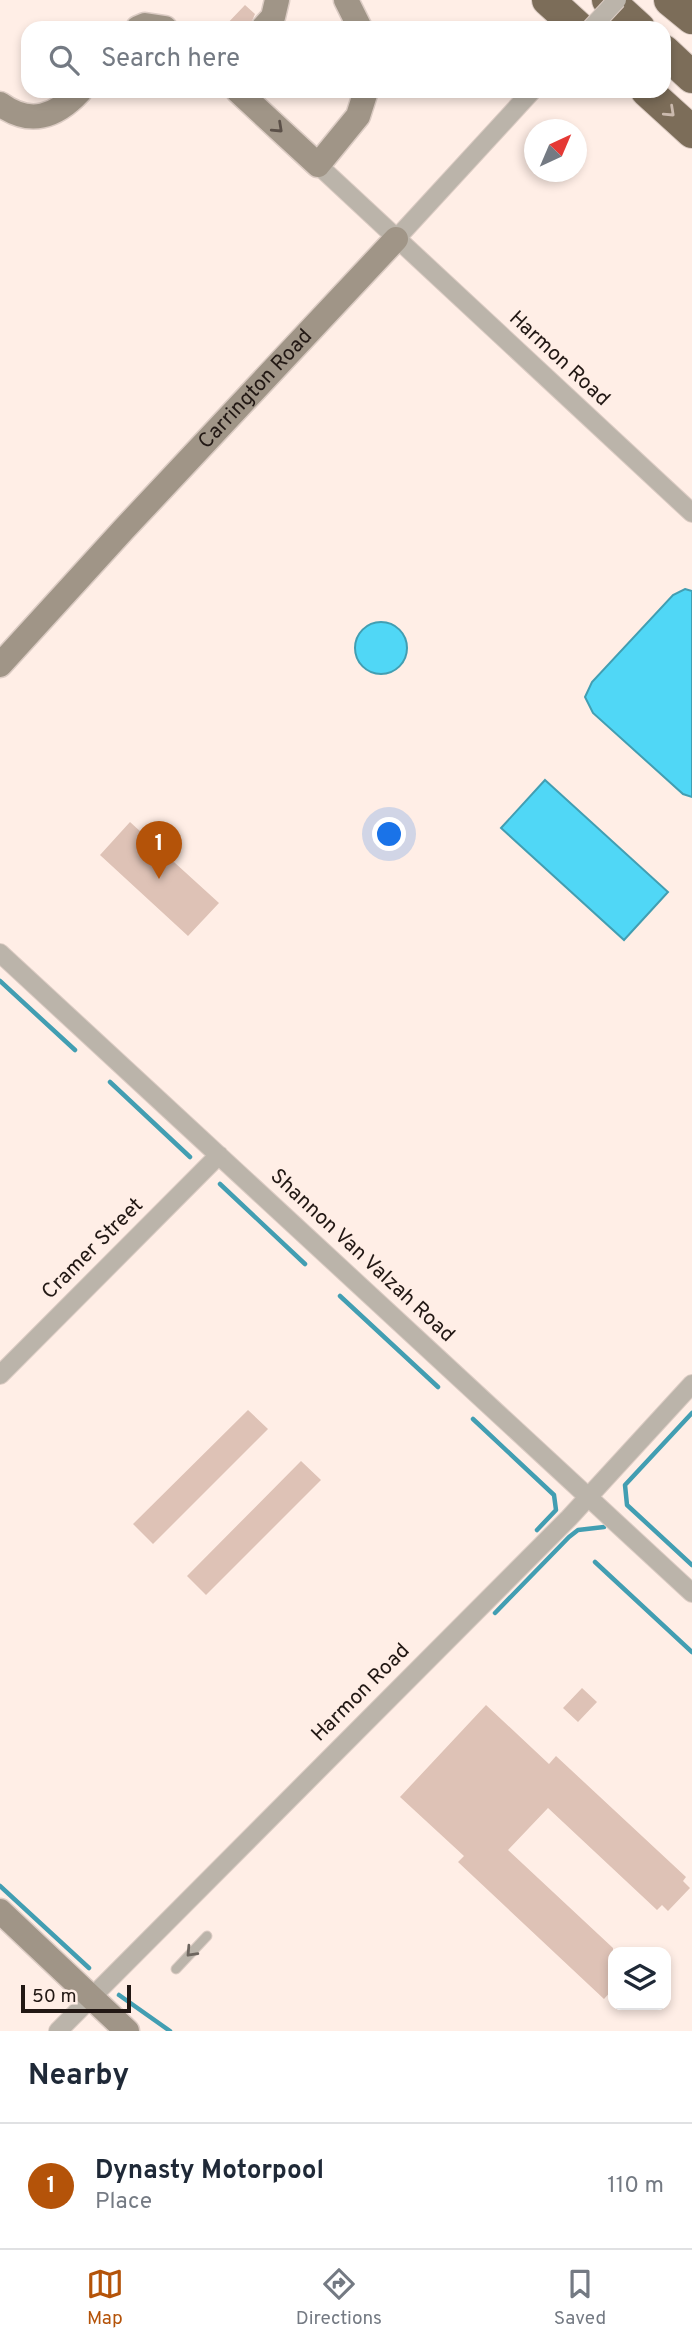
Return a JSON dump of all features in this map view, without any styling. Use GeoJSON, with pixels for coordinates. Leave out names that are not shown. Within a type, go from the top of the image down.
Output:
{"type":"FeatureCollection","features":[{"type":"Feature","properties":{"kind":"highway"},"geometry":{"type":"LineString","coordinates":[[608,0],[631,21]]}},
{"type":"Feature","properties":{"kind":"highway"},"geometry":{"type":"LineString","coordinates":[[670,0],[692,18]]}},
{"type":"Feature","properties":{"kind":"highway"},"geometry":{"type":"LineString","coordinates":[[549,2],[571,21]]}},
{"type":"Feature","properties":{"kind":"highway"},"geometry":{"type":"LineString","coordinates":[[671,58],[692,77]]}},
{"type":"Feature","properties":{"kind":"highway"},"geometry":{"type":"LineString","coordinates":[[655,98],[692,132]]}},
{"type":"Feature","properties":{"kind":"street"},"geometry":{"type":"LineString","coordinates":[[254,21],[260,14],[264,0]]}},
{"type":"Feature","properties":{"kind":"street"},"geometry":{"type":"LineString","coordinates":[[269,21],[277,0]]}},
{"type":"Feature","properties":{"kind":"street"},"geometry":{"type":"LineString","coordinates":[[346,0],[356,21]]}},
{"type":"Feature","properties":{"kind":"street"},"geometry":{"type":"LineString","coordinates":[[598,21],[617,0]]}},
{"type":"Feature","properties":{"kind":"street"},"geometry":{"type":"LineString","coordinates":[[0,104],[21,115],[43,116],[72,98]]}},
{"type":"Feature","properties":{"kind":"street"},"geometry":{"type":"LineString","coordinates":[[245,98],[318,165],[358,116],[364,98]]}},
{"type":"Feature","properties":{"kind":"street","name":"Carrington Road"},"geometry":{"type":"LineString","coordinates":[[0,665],[525,98]]}},
{"type":"Feature","properties":{"kind":"street","name":"Harmon Road"},"geometry":{"type":"LineString","coordinates":[[318,165],[692,513]]}},
{"type":"Feature","properties":{"kind":"street","name":"Shannon Van Valzah Road"},"geometry":{"type":"LineString","coordinates":[[0,953],[692,1593]]}},
{"type":"Feature","properties":{"kind":"street","name":"Cramer Street"},"geometry":{"type":"LineString","coordinates":[[0,1375],[219,1155]]}},
{"type":"Feature","properties":{"kind":"street","name":"Harmon Road"},"geometry":{"type":"LineString","coordinates":[[58,2031],[588,1496],[692,1384]]}},
{"type":"Feature","properties":{"kind":"street"},"geometry":{"type":"LineString","coordinates":[[0,1911],[127,2031]]}},
{"type":"Feature","properties":{"kind":"lane"},"geometry":{"type":"LineString","coordinates":[[176,1969],[207,1936]]}},
{"type":"Feature","properties":{"kind":"water"},"geometry":{"type":"Polygon","coordinates":[[[685,589],[692,591],[692,797],[683,794],[593,713],[585,697],[592,682],[673,595],[685,589]]]}},
{"type":"Feature","properties":{"kind":"water"},"geometry":{"type":"Polygon","coordinates":[[[381,622],[391,624],[399,630],[405,638],[405,658],[399,666],[391,672],[381,674],[371,672],[363,666],[357,658],[355,648],[357,638],[363,630],[371,624],[381,622]]]}},
{"type":"Feature","properties":{"kind":"water"},"geometry":{"type":"Polygon","coordinates":[[[545,780],[668,892],[624,940],[501,828],[545,780]]]}},
{"type":"Feature","properties":{"kind":"building"},"geometry":{"type":"Polygon","coordinates":[[[245,5],[255,14],[252,21],[230,21],[245,5]]]}},
{"type":"Feature","properties":{"kind":"building"},"geometry":{"type":"Polygon","coordinates":[[[130,822],[219,903],[188,936],[100,855],[130,822]]]}},
{"type":"Feature","properties":{"kind":"building"},"geometry":{"type":"Polygon","coordinates":[[[248,1410],[268,1429],[153,1544],[133,1524],[248,1410]]]}},
{"type":"Feature","properties":{"kind":"building"},"geometry":{"type":"Polygon","coordinates":[[[301,1461],[321,1480],[206,1595],[187,1576],[301,1461]]]}},
{"type":"Feature","properties":{"kind":"building"},"geometry":{"type":"Polygon","coordinates":[[[582,1688],[597,1702],[578,1722],[563,1708],[582,1688]]]}},
{"type":"Feature","properties":{"kind":"building"},"geometry":{"type":"Polygon","coordinates":[[[486,1705],[549,1764],[556,1756],[686,1877],[683,1881],[690,1888],[668,1911],[662,1905],[657,1910],[548,1808],[508,1850],[612,1947],[608,1947],[608,1995],[604,1999],[458,1862],[464,1856],[400,1797],[486,1705]]]}},
{"type":"Feature","properties":{"kind":"waterway"},"geometry":{"type":"LineString","coordinates":[[0,981],[75,1050]]}},
{"type":"Feature","properties":{"kind":"waterway"},"geometry":{"type":"LineString","coordinates":[[110,1082],[190,1157]]}},
{"type":"Feature","properties":{"kind":"waterway"},"geometry":{"type":"LineString","coordinates":[[220,1184],[305,1264]]}},
{"type":"Feature","properties":{"kind":"waterway"},"geometry":{"type":"LineString","coordinates":[[340,1296],[438,1387]]}},
{"type":"Feature","properties":{"kind":"waterway"},"geometry":{"type":"LineString","coordinates":[[692,1413],[625,1485],[627,1505],[692,1565]]}},
{"type":"Feature","properties":{"kind":"waterway"},"geometry":{"type":"LineString","coordinates":[[473,1419],[554,1495],[556,1510],[537,1530]]}},
{"type":"Feature","properties":{"kind":"waterway"},"geometry":{"type":"LineString","coordinates":[[495,1613],[569,1537],[578,1530],[604,1527]]}},
{"type":"Feature","properties":{"kind":"waterway"},"geometry":{"type":"LineString","coordinates":[[595,1562],[692,1652]]}},
{"type":"Feature","properties":{"kind":"waterway"},"geometry":{"type":"LineString","coordinates":[[0,1886],[89,1968]]}},
{"type":"Feature","properties":{"kind":"waterway"},"geometry":{"type":"LineString","coordinates":[[119,1995],[170,2031]]}},
{"type":"Feature","properties":{"kind":"place","name":"Dynasty Motorpool"},"geometry":{"type":"Point","coordinates":[159,879]}}]}
